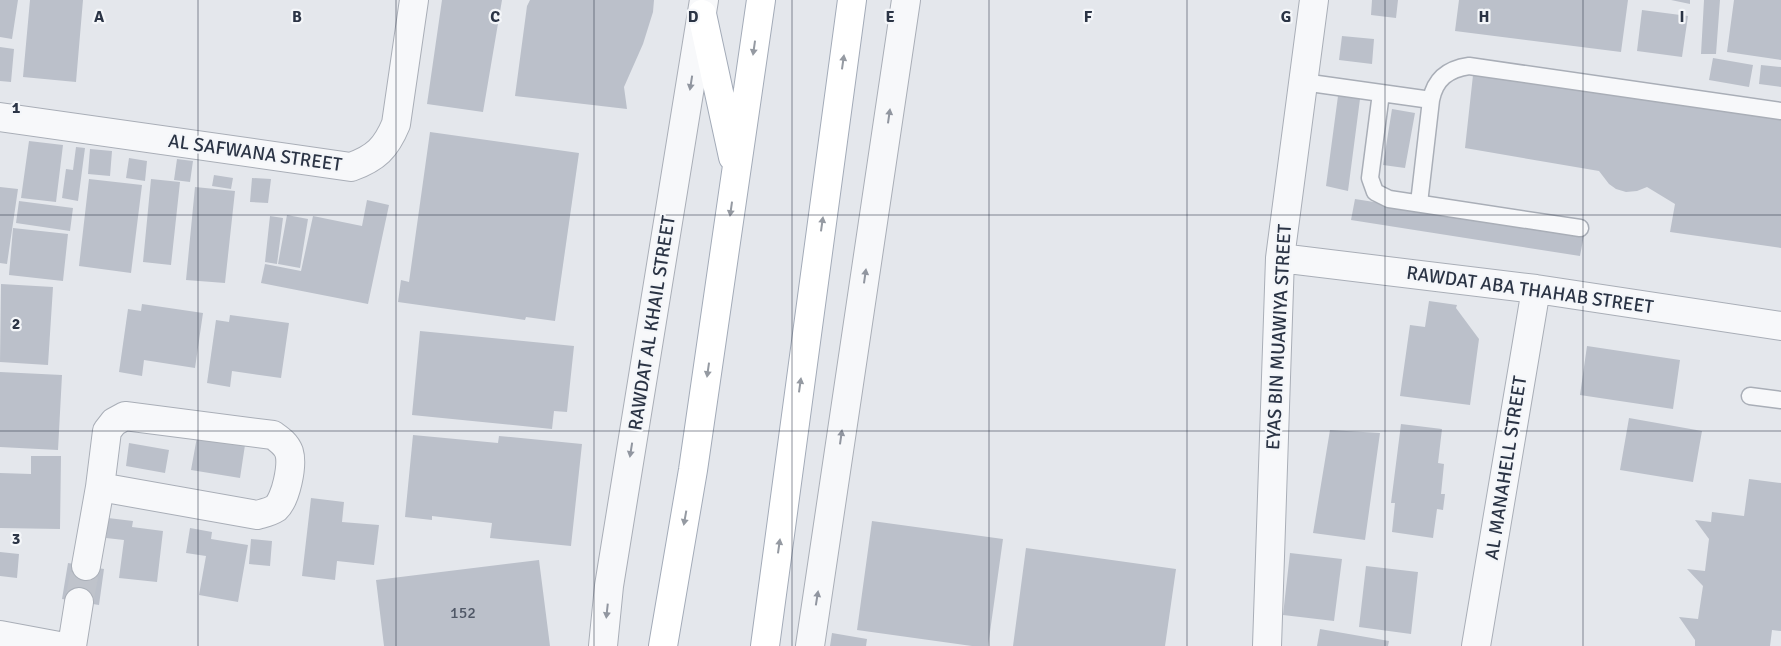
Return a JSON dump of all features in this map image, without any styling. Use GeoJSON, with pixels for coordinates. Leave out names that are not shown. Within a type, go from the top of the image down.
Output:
{"type":"FeatureCollection","features":[{"type":"Feature","properties":{"kind":"main road"},"geometry":{"type":"LineString","coordinates":[[663,646],[693,470],[761,0]]}},
{"type":"Feature","properties":{"kind":"main road"},"geometry":{"type":"LineString","coordinates":[[765,646],[852,0]]}},
{"type":"Feature","properties":{"kind":"main road"},"geometry":{"type":"LineString","coordinates":[[703,7],[736,174]]}},
{"type":"Feature","properties":{"kind":"street","name":"AL SAFWANA STREET"},"geometry":{"type":"LineString","coordinates":[[0,117],[351,167],[366,161],[380,151],[390,139],[396,124],[414,0]]}},
{"type":"Feature","properties":{"kind":"street"},"geometry":{"type":"LineString","coordinates":[[810,646],[906,0]]}},
{"type":"Feature","properties":{"kind":"street","name":"EYAS BIN MUAWIYA STREET"},"geometry":{"type":"LineString","coordinates":[[1267,646],[1280,258],[1314,0]]}},
{"type":"Feature","properties":{"kind":"street","name":"RAWDAT AL KHAIL STREET"},"geometry":{"type":"LineString","coordinates":[[603,646],[609,586],[703,7]]}},
{"type":"Feature","properties":{"kind":"street","name":"RAWDAT ABA THAHAB STREET"},"geometry":{"type":"LineString","coordinates":[[1280,258],[1536,289],[1781,326]]}},
{"type":"Feature","properties":{"kind":"street","name":"AL MANAHELL STREET"},"geometry":{"type":"LineString","coordinates":[[1476,646],[1536,289]]}},
{"type":"Feature","properties":{"kind":"street"},"geometry":{"type":"LineString","coordinates":[[86,566],[108,431],[114,422],[125,416],[273,436],[282,441],[288,450],[290,461],[282,500],[276,508],[258,515],[100,487]]}},
{"type":"Feature","properties":{"kind":"street"},"geometry":{"type":"LineString","coordinates":[[72,646],[79,602]]}},
{"type":"Feature","properties":{"kind":"street"},"geometry":{"type":"LineString","coordinates":[[0,635],[59,646]]}},
{"type":"Feature","properties":{"kind":"lane"},"geometry":{"type":"LineString","coordinates":[[1418,203],[1432,92],[1441,78],[1449,71],[1459,67],[1469,66],[1781,111]]}},
{"type":"Feature","properties":{"kind":"lane"},"geometry":{"type":"LineString","coordinates":[[1303,82],[1431,100]]}},
{"type":"Feature","properties":{"kind":"lane"},"geometry":{"type":"LineString","coordinates":[[1381,93],[1370,178],[1375,192],[1389,199],[1580,228]]}},
{"type":"Feature","properties":{"kind":"lane"},"geometry":{"type":"LineString","coordinates":[[1750,396],[1781,400]]}},
{"type":"Feature","properties":{"kind":"building"},"geometry":{"type":"Polygon","coordinates":[[[0,0],[18,0],[12,39],[0,37],[0,0]]]}},
{"type":"Feature","properties":{"kind":"building"},"geometry":{"type":"Polygon","coordinates":[[[30,0],[83,0],[76,82],[23,77],[30,0]]]}},
{"type":"Feature","properties":{"kind":"building"},"geometry":{"type":"Polygon","coordinates":[[[442,0],[502,0],[483,112],[427,104],[442,0]]]}},
{"type":"Feature","properties":{"kind":"building"},"geometry":{"type":"Polygon","coordinates":[[[530,0],[654,0],[653,12],[643,44],[624,87],[627,109],[515,96],[527,6],[530,0]]]}},
{"type":"Feature","properties":{"kind":"building"},"geometry":{"type":"Polygon","coordinates":[[[1372,0],[1398,0],[1396,18],[1371,15],[1372,0]]]}},
{"type":"Feature","properties":{"kind":"building"},"geometry":{"type":"Polygon","coordinates":[[[1459,0],[1628,0],[1621,52],[1455,31],[1459,0]]]}},
{"type":"Feature","properties":{"kind":"building"},"geometry":{"type":"Polygon","coordinates":[[[1671,0],[1690,0],[1690,4],[1671,0]]]}},
{"type":"Feature","properties":{"kind":"building"},"geometry":{"type":"Polygon","coordinates":[[[1704,0],[1720,0],[1716,54],[1701,54],[1704,0]]]}},
{"type":"Feature","properties":{"kind":"building"},"geometry":{"type":"Polygon","coordinates":[[[1734,0],[1781,0],[1781,60],[1727,52],[1734,0]]]}},
{"type":"Feature","properties":{"kind":"building"},"geometry":{"type":"Polygon","coordinates":[[[1642,10],[1688,16],[1682,57],[1637,51],[1642,10]]]}},
{"type":"Feature","properties":{"kind":"building"},"geometry":{"type":"Polygon","coordinates":[[[1342,36],[1374,39],[1372,64],[1339,60],[1342,36]]]}},
{"type":"Feature","properties":{"kind":"building"},"geometry":{"type":"Polygon","coordinates":[[[0,47],[14,49],[11,82],[0,81],[0,47]]]}},
{"type":"Feature","properties":{"kind":"building"},"geometry":{"type":"Polygon","coordinates":[[[1713,58],[1753,65],[1749,87],[1709,80],[1713,58]]]}},
{"type":"Feature","properties":{"kind":"building"},"geometry":{"type":"Polygon","coordinates":[[[1761,65],[1781,67],[1781,87],[1759,84],[1761,65]]]}},
{"type":"Feature","properties":{"kind":"building"},"geometry":{"type":"Polygon","coordinates":[[[1474,66],[1781,108],[1781,248],[1670,232],[1675,204],[1647,187],[1637,191],[1626,192],[1616,189],[1609,184],[1599,171],[1465,148],[1474,66]]]}},
{"type":"Feature","properties":{"kind":"building"},"geometry":{"type":"Polygon","coordinates":[[[1338,96],[1360,99],[1348,191],[1326,186],[1338,96]]]}},
{"type":"Feature","properties":{"kind":"building"},"geometry":{"type":"Polygon","coordinates":[[[1392,109],[1415,113],[1405,168],[1383,165],[1392,109]]]}},
{"type":"Feature","properties":{"kind":"building"},"geometry":{"type":"Polygon","coordinates":[[[430,132],[579,153],[555,321],[526,317],[525,320],[398,302],[401,280],[409,282],[430,132]]]}},
{"type":"Feature","properties":{"kind":"building"},"geometry":{"type":"Polygon","coordinates":[[[29,141],[63,145],[56,202],[21,198],[29,141]]]}},
{"type":"Feature","properties":{"kind":"building"},"geometry":{"type":"Polygon","coordinates":[[[76,147],[85,148],[78,201],[62,198],[66,169],[73,170],[76,147]]]}},
{"type":"Feature","properties":{"kind":"building"},"geometry":{"type":"Polygon","coordinates":[[[90,149],[112,151],[110,176],[88,174],[90,149]]]}},
{"type":"Feature","properties":{"kind":"building"},"geometry":{"type":"Polygon","coordinates":[[[129,158],[147,161],[145,181],[126,178],[129,158]]]}},
{"type":"Feature","properties":{"kind":"building"},"geometry":{"type":"Polygon","coordinates":[[[177,159],[193,161],[190,182],[174,180],[177,159]]]}},
{"type":"Feature","properties":{"kind":"building"},"geometry":{"type":"Polygon","coordinates":[[[214,175],[233,178],[231,189],[212,186],[214,175]]]}},
{"type":"Feature","properties":{"kind":"building"},"geometry":{"type":"Polygon","coordinates":[[[252,178],[271,179],[268,203],[250,202],[252,178]]]}},
{"type":"Feature","properties":{"kind":"building"},"geometry":{"type":"Polygon","coordinates":[[[89,179],[142,185],[131,273],[79,266],[89,179]]]}},
{"type":"Feature","properties":{"kind":"building"},"geometry":{"type":"Polygon","coordinates":[[[151,179],[180,182],[171,265],[143,262],[151,179]]]}},
{"type":"Feature","properties":{"kind":"building"},"geometry":{"type":"Polygon","coordinates":[[[0,187],[18,189],[7,264],[0,263],[0,187]]]}},
{"type":"Feature","properties":{"kind":"building"},"geometry":{"type":"Polygon","coordinates":[[[195,187],[235,191],[225,283],[186,280],[195,187]]]}},
{"type":"Feature","properties":{"kind":"building"},"geometry":{"type":"Polygon","coordinates":[[[1355,199],[1584,235],[1580,256],[1351,220],[1355,199]]]}},
{"type":"Feature","properties":{"kind":"building"},"geometry":{"type":"Polygon","coordinates":[[[367,200],[389,205],[368,304],[261,283],[265,264],[301,271],[313,216],[362,226],[367,200]]]}},
{"type":"Feature","properties":{"kind":"building"},"geometry":{"type":"Polygon","coordinates":[[[19,201],[73,208],[70,231],[16,223],[19,201]]]}},
{"type":"Feature","properties":{"kind":"building"},"geometry":{"type":"Polygon","coordinates":[[[287,215],[308,219],[300,268],[278,264],[287,215]]]}},
{"type":"Feature","properties":{"kind":"building"},"geometry":{"type":"Polygon","coordinates":[[[270,216],[283,218],[277,264],[265,262],[270,216]]]}},
{"type":"Feature","properties":{"kind":"building"},"geometry":{"type":"Polygon","coordinates":[[[13,228],[68,234],[63,281],[9,275],[13,228]]]}},
{"type":"Feature","properties":{"kind":"building"},"geometry":{"type":"Polygon","coordinates":[[[1,284],[53,287],[48,365],[0,362],[1,284]]]}},
{"type":"Feature","properties":{"kind":"building"},"geometry":{"type":"Polygon","coordinates":[[[1429,301],[1457,305],[1456,308],[1479,339],[1470,405],[1400,396],[1410,325],[1425,327],[1429,301]]]}},
{"type":"Feature","properties":{"kind":"building"},"geometry":{"type":"Polygon","coordinates":[[[142,304],[203,313],[195,368],[144,360],[142,376],[119,372],[128,309],[141,311],[142,304]]]}},
{"type":"Feature","properties":{"kind":"building"},"geometry":{"type":"Polygon","coordinates":[[[230,315],[289,323],[281,378],[232,371],[230,387],[207,383],[216,320],[229,322],[230,315]]]}},
{"type":"Feature","properties":{"kind":"building"},"geometry":{"type":"Polygon","coordinates":[[[420,331],[574,346],[567,412],[554,411],[552,429],[412,415],[420,331]]]}},
{"type":"Feature","properties":{"kind":"building"},"geometry":{"type":"Polygon","coordinates":[[[1587,346],[1680,360],[1673,409],[1580,395],[1587,346]]]}},
{"type":"Feature","properties":{"kind":"building"},"geometry":{"type":"Polygon","coordinates":[[[0,372],[62,375],[58,450],[0,447],[0,372]]]}},
{"type":"Feature","properties":{"kind":"building"},"geometry":{"type":"Polygon","coordinates":[[[1629,418],[1702,431],[1693,482],[1620,470],[1629,418]]]}},
{"type":"Feature","properties":{"kind":"building"},"geometry":{"type":"Polygon","coordinates":[[[1401,424],[1442,429],[1438,463],[1444,464],[1441,494],[1445,494],[1443,510],[1437,509],[1433,538],[1392,532],[1395,503],[1391,503],[1401,424]]]}},
{"type":"Feature","properties":{"kind":"building"},"geometry":{"type":"Polygon","coordinates":[[[1330,430],[1380,433],[1365,540],[1313,533],[1330,430]]]}},
{"type":"Feature","properties":{"kind":"building"},"geometry":{"type":"Polygon","coordinates":[[[413,435],[498,443],[499,436],[582,444],[571,546],[490,538],[492,523],[432,516],[432,520],[405,517],[413,435]]]}},
{"type":"Feature","properties":{"kind":"building"},"geometry":{"type":"Polygon","coordinates":[[[197,437],[245,445],[240,478],[191,470],[197,437]]]}},
{"type":"Feature","properties":{"kind":"building"},"geometry":{"type":"Polygon","coordinates":[[[129,443],[169,450],[165,473],[126,466],[129,443]]]}},
{"type":"Feature","properties":{"kind":"building"},"geometry":{"type":"Polygon","coordinates":[[[31,456],[61,456],[60,529],[0,528],[0,473],[31,474],[31,456]]]}},
{"type":"Feature","properties":{"kind":"building"},"geometry":{"type":"Polygon","coordinates":[[[1749,479],[1781,483],[1781,631],[1772,630],[1770,646],[1695,646],[1695,640],[1679,617],[1698,619],[1703,586],[1687,569],[1705,571],[1709,539],[1695,520],[1711,522],[1712,512],[1744,516],[1749,479]]]}},
{"type":"Feature","properties":{"kind":"building"},"geometry":{"type":"Polygon","coordinates":[[[311,498],[344,502],[342,522],[379,525],[374,565],[337,561],[335,580],[302,576],[311,498]]]}},
{"type":"Feature","properties":{"kind":"building"},"geometry":{"type":"Polygon","coordinates":[[[108,518],[133,521],[132,527],[163,531],[157,582],[119,578],[124,540],[106,538],[108,518]]]}},
{"type":"Feature","properties":{"kind":"building"},"geometry":{"type":"Polygon","coordinates":[[[872,521],[1003,539],[988,646],[972,646],[857,630],[872,521]]]}},
{"type":"Feature","properties":{"kind":"building"},"geometry":{"type":"Polygon","coordinates":[[[190,528],[212,532],[211,539],[248,545],[238,602],[199,595],[206,556],[186,553],[190,528]]]}},
{"type":"Feature","properties":{"kind":"building"},"geometry":{"type":"Polygon","coordinates":[[[251,539],[272,541],[270,566],[249,564],[251,539]]]}},
{"type":"Feature","properties":{"kind":"building"},"geometry":{"type":"Polygon","coordinates":[[[1026,548],[1176,569],[1165,646],[1013,646],[1026,548]]]}},
{"type":"Feature","properties":{"kind":"building"},"geometry":{"type":"Polygon","coordinates":[[[0,552],[19,554],[17,578],[0,576],[0,552]]]}},
{"type":"Feature","properties":{"kind":"building"},"geometry":{"type":"Polygon","coordinates":[[[1290,553],[1342,559],[1334,621],[1283,615],[1290,553]]]}},
{"type":"Feature","properties":{"kind":"building"},"geometry":{"type":"Polygon","coordinates":[[[539,560],[550,646],[384,646],[376,580],[539,560]]]}},
{"type":"Feature","properties":{"kind":"building"},"geometry":{"type":"Polygon","coordinates":[[[68,563],[104,569],[99,605],[62,599],[68,563]]]}},
{"type":"Feature","properties":{"kind":"building"},"geometry":{"type":"Polygon","coordinates":[[[1366,566],[1418,572],[1411,634],[1359,627],[1366,566]]]}},
{"type":"Feature","properties":{"kind":"building"},"geometry":{"type":"Polygon","coordinates":[[[1320,629],[1389,641],[1388,646],[1317,646],[1320,629]]]}},
{"type":"Feature","properties":{"kind":"building"},"geometry":{"type":"Polygon","coordinates":[[[832,633],[867,639],[866,646],[830,646],[832,633]]]}},
{"type":"Feature","properties":{"kind":"tunnel"},"geometry":{"type":"LineString","coordinates":[[79,602],[86,566]]}}]}
